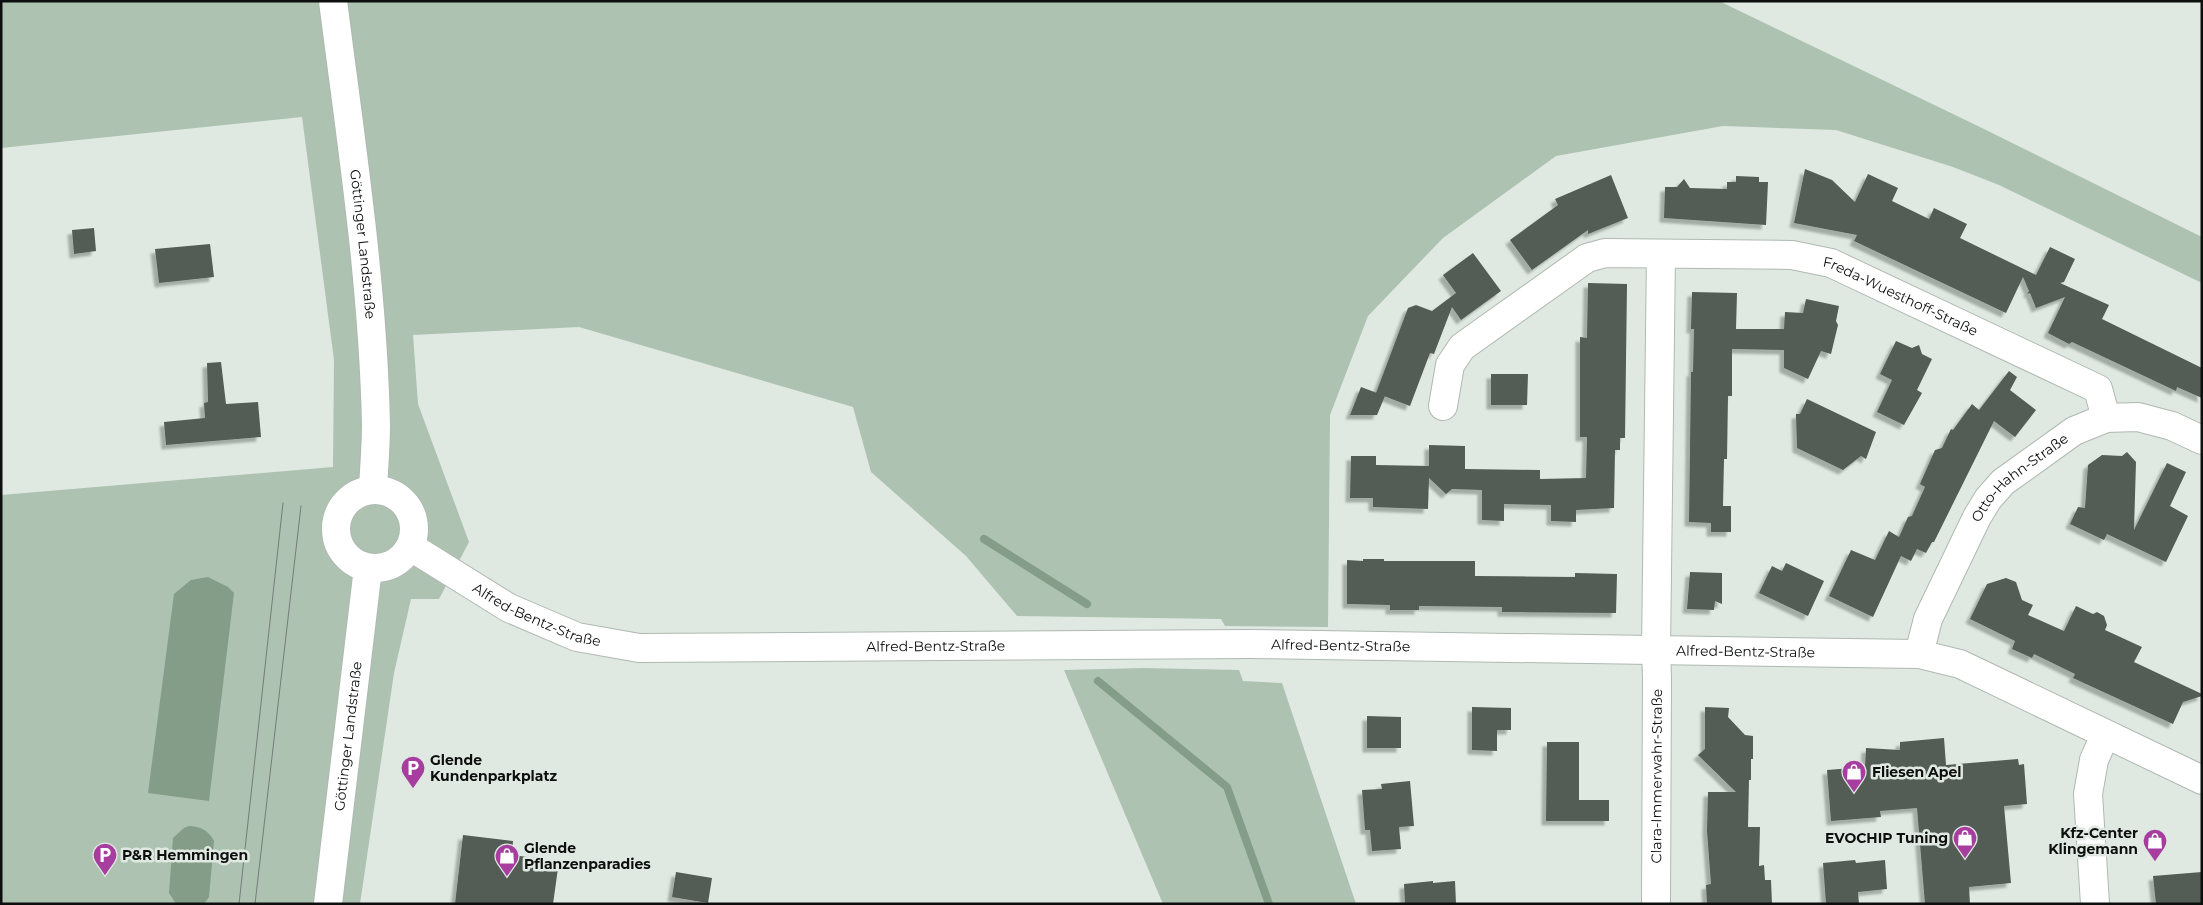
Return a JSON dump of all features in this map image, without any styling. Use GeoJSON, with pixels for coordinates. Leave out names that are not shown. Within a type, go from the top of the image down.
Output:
{"type":"FeatureCollection","features":[{"type":"Feature","properties":{"kind":"street","name":"Göttinger Landstraße"},"geometry":{"type":"LineString","coordinates":[[333,1],[358,197],[373,354],[376,426],[373,490]]}},
{"type":"Feature","properties":{"kind":"street","name":"Freda-Wuesthoff-Straße"},"geometry":{"type":"LineString","coordinates":[[1443,406],[1450,366],[1462,348],[1587,258],[1604,252],[1792,255],[1831,263],[2098,389],[2106,418]]}},
{"type":"Feature","properties":{"kind":"street"},"geometry":{"type":"LineString","coordinates":[[1656,650],[1661,254]]}},
{"type":"Feature","properties":{"kind":"street","name":"Otto-Hahn-Straße"},"geometry":{"type":"LineString","coordinates":[[1919,654],[1928,619],[1977,517],[1988,499],[2003,482],[2074,431],[2106,418],[2138,417],[2172,426],[2202,440]]}},
{"type":"Feature","properties":{"kind":"street"},"geometry":{"type":"LineString","coordinates":[[373,490],[389,492],[403,500],[412,514],[415,530],[411,547],[398,562],[389,566],[378,569],[356,564],[346,556],[339,545],[336,533],[337,520],[342,508],[350,498],[361,492],[373,490]]}},
{"type":"Feature","properties":{"kind":"street","name":"Alfred-Bentz-Straße"},"geometry":{"type":"LineString","coordinates":[[411,547],[510,608],[577,637],[639,648],[1248,644],[1919,654],[1960,664],[2202,780]]}},
{"type":"Feature","properties":{"kind":"street","name":"Göttinger Landstraße"},"geometry":{"type":"LineString","coordinates":[[328,904],[368,568]]}},
{"type":"Feature","properties":{"kind":"street","name":"Clara-Immerwahr-Straße"},"geometry":{"type":"LineString","coordinates":[[1656,650],[1658,678],[1656,904]]}},
{"type":"Feature","properties":{"kind":"street"},"geometry":{"type":"LineString","coordinates":[[2095,904],[2088,794],[2094,760],[2105,735]]}},
{"type":"Feature","properties":{"kind":"shaded area"},"geometry":{"type":"Polygon","coordinates":[[[1,1],[1719,1],[2202,237],[2202,283],[1999,185],[1953,167],[1836,130],[1723,126],[1556,156],[1443,238],[1368,316],[1330,415],[1328,627],[1225,626],[1221,619],[1017,616],[966,556],[871,472],[853,407],[579,327],[413,335],[418,404],[469,542],[439,599],[411,599],[394,673],[360,904],[1,904],[1,495],[333,467],[334,360],[302,117],[1,148],[1,1]]]}},
{"type":"Feature","properties":{"kind":"shaded area"},"geometry":{"type":"Polygon","coordinates":[[[208,577],[228,587],[234,593],[209,801],[148,793],[174,594],[191,580],[208,577]]]}},
{"type":"Feature","properties":{"kind":"shaded area"},"geometry":{"type":"Polygon","coordinates":[[[1144,668],[1239,670],[1243,681],[1282,683],[1356,904],[1163,904],[1064,670],[1144,668]]]}},
{"type":"Feature","properties":{"kind":"shaded area"},"geometry":{"type":"Polygon","coordinates":[[[189,826],[204,830],[210,834],[214,841],[209,897],[204,904],[176,904],[169,893],[173,838],[189,826]]]}},
{"type":"Feature","properties":{"kind":"building"},"geometry":{"type":"Polygon","coordinates":[[[1805,169],[1832,180],[1855,202],[1868,174],[1898,188],[1892,201],[1929,219],[1934,208],[1967,224],[1960,238],[2036,275],[2050,247],[2075,259],[2064,282],[2060,283],[2109,305],[2102,319],[2202,368],[2202,398],[2177,387],[2176,391],[2072,342],[2069,344],[2048,333],[2065,297],[2036,308],[2030,293],[2027,294],[2029,291],[2023,277],[2006,313],[1854,241],[1857,235],[1794,223],[1805,169]]]}},
{"type":"Feature","properties":{"kind":"building"},"geometry":{"type":"Polygon","coordinates":[[[1611,175],[1628,218],[1588,234],[1588,230],[1532,270],[1510,240],[1558,205],[1555,199],[1611,175]]]}},
{"type":"Feature","properties":{"kind":"building"},"geometry":{"type":"Polygon","coordinates":[[[1736,176],[1759,177],[1759,182],[1768,182],[1766,225],[1664,218],[1665,187],[1677,187],[1684,179],[1690,188],[1727,189],[1727,182],[1736,182],[1736,176]]]}},
{"type":"Feature","properties":{"kind":"building"},"geometry":{"type":"Polygon","coordinates":[[[94,228],[96,251],[74,254],[72,230],[94,228]]]}},
{"type":"Feature","properties":{"kind":"building"},"geometry":{"type":"Polygon","coordinates":[[[210,244],[214,277],[159,283],[155,249],[210,244]]]}},
{"type":"Feature","properties":{"kind":"building"},"geometry":{"type":"Polygon","coordinates":[[[1473,253],[1501,291],[1461,320],[1452,307],[1434,354],[1430,353],[1410,406],[1376,393],[1408,308],[1416,305],[1432,311],[1456,293],[1443,275],[1473,253]]]}},
{"type":"Feature","properties":{"kind":"building"},"geometry":{"type":"Polygon","coordinates":[[[1588,283],[1627,284],[1625,438],[1620,438],[1620,450],[1615,450],[1614,508],[1576,510],[1576,522],[1551,521],[1551,505],[1504,504],[1504,521],[1482,520],[1482,490],[1452,489],[1446,494],[1429,478],[1428,509],[1373,507],[1373,498],[1350,498],[1351,456],[1376,456],[1376,465],[1429,466],[1429,445],[1465,446],[1465,469],[1540,470],[1540,479],[1586,478],[1587,437],[1580,437],[1580,337],[1587,338],[1588,283]]]}},
{"type":"Feature","properties":{"kind":"building"},"geometry":{"type":"Polygon","coordinates":[[[1692,292],[1737,293],[1736,329],[1784,329],[1785,312],[1803,313],[1806,299],[1839,306],[1836,321],[1838,325],[1831,354],[1821,351],[1808,379],[1784,368],[1784,350],[1732,349],[1732,396],[1728,396],[1727,459],[1724,459],[1723,506],[1731,506],[1731,532],[1711,532],[1711,523],[1689,522],[1691,372],[1693,372],[1694,329],[1691,329],[1692,292]]]}},
{"type":"Feature","properties":{"kind":"building"},"geometry":{"type":"Polygon","coordinates":[[[1896,341],[1912,348],[1919,345],[1922,354],[1932,359],[1917,390],[1922,393],[1904,425],[1877,412],[1892,380],[1880,374],[1896,341]]]}},
{"type":"Feature","properties":{"kind":"building"},"geometry":{"type":"Polygon","coordinates":[[[221,362],[226,404],[258,402],[261,437],[166,445],[164,422],[205,418],[204,403],[208,402],[207,363],[221,362]]]}},
{"type":"Feature","properties":{"kind":"building"},"geometry":{"type":"Polygon","coordinates":[[[2009,371],[2017,377],[2010,390],[2036,410],[2015,437],[1994,421],[1934,542],[1932,542],[1926,553],[1917,549],[1911,561],[1901,556],[1873,617],[1829,596],[1851,550],[1875,560],[1889,531],[1899,537],[1908,517],[1912,516],[1925,487],[1920,484],[1935,450],[1942,448],[1951,429],[1953,430],[1972,404],[1979,410],[2009,371]]]}},
{"type":"Feature","properties":{"kind":"building"},"geometry":{"type":"Polygon","coordinates":[[[1491,374],[1528,374],[1527,405],[1491,405],[1491,374]]]}},
{"type":"Feature","properties":{"kind":"building"},"geometry":{"type":"Polygon","coordinates":[[[1361,387],[1385,396],[1377,415],[1350,415],[1361,387]]]}},
{"type":"Feature","properties":{"kind":"building"},"geometry":{"type":"Polygon","coordinates":[[[1807,399],[1876,432],[1866,459],[1861,456],[1843,470],[1797,448],[1796,414],[1800,414],[1807,399]]]}},
{"type":"Feature","properties":{"kind":"building"},"geometry":{"type":"Polygon","coordinates":[[[2127,452],[2136,462],[2134,530],[2167,463],[2186,472],[2170,506],[2188,516],[2166,562],[2107,534],[2104,540],[2070,524],[2078,507],[2085,508],[2088,465],[2102,455],[2122,456],[2127,452]]]}},
{"type":"Feature","properties":{"kind":"building"},"geometry":{"type":"Polygon","coordinates":[[[1363,559],[1384,559],[1384,561],[1475,561],[1475,576],[1575,577],[1575,573],[1617,574],[1616,613],[1502,612],[1502,607],[1419,606],[1419,610],[1390,610],[1390,605],[1347,604],[1347,560],[1363,561],[1363,559]]]}},
{"type":"Feature","properties":{"kind":"building"},"geometry":{"type":"Polygon","coordinates":[[[1786,563],[1824,581],[1808,616],[1759,593],[1772,566],[1782,571],[1786,563]]]}},
{"type":"Feature","properties":{"kind":"building"},"geometry":{"type":"Polygon","coordinates":[[[1690,572],[1722,573],[1722,604],[1715,601],[1714,610],[1687,609],[1690,572]]]}},
{"type":"Feature","properties":{"kind":"building"},"geometry":{"type":"Polygon","coordinates":[[[2006,578],[2016,582],[2022,600],[2033,605],[2028,615],[2064,631],[2076,606],[2093,614],[2097,612],[2104,616],[2107,625],[2105,630],[2142,647],[2134,662],[2202,694],[2202,696],[2183,702],[2173,724],[2073,678],[2075,674],[2034,654],[2032,658],[2012,649],[2015,641],[1970,619],[1987,584],[2006,578]]]}},
{"type":"Feature","properties":{"kind":"building"},"geometry":{"type":"Polygon","coordinates":[[[1472,707],[1511,708],[1511,730],[1497,730],[1497,751],[1472,750],[1472,707]]]}},
{"type":"Feature","properties":{"kind":"building"},"geometry":{"type":"Polygon","coordinates":[[[1705,707],[1729,708],[1728,717],[1745,735],[1753,736],[1753,759],[1751,759],[1751,780],[1749,780],[1748,827],[1760,827],[1759,866],[1764,865],[1765,880],[1771,880],[1772,904],[1707,904],[1706,885],[1711,884],[1707,831],[1708,792],[1736,792],[1698,755],[1705,749],[1705,707]]]}},
{"type":"Feature","properties":{"kind":"building"},"geometry":{"type":"Polygon","coordinates":[[[1367,716],[1401,717],[1401,748],[1367,748],[1367,716]]]}},
{"type":"Feature","properties":{"kind":"building"},"geometry":{"type":"Polygon","coordinates":[[[1944,738],[1946,765],[2018,759],[2019,765],[2024,764],[2027,804],[2004,806],[2011,883],[1969,887],[1970,904],[1925,904],[1917,808],[1880,811],[1881,817],[1831,821],[1827,770],[1865,767],[1866,748],[1900,750],[1900,742],[1944,738]]]}},
{"type":"Feature","properties":{"kind":"building"},"geometry":{"type":"Polygon","coordinates":[[[1547,742],[1579,742],[1579,800],[1609,800],[1609,821],[1546,821],[1547,742]]]}},
{"type":"Feature","properties":{"kind":"building"},"geometry":{"type":"Polygon","coordinates":[[[1410,781],[1414,826],[1399,827],[1401,849],[1372,851],[1370,830],[1365,830],[1362,790],[1382,789],[1381,784],[1410,781]]]}},
{"type":"Feature","properties":{"kind":"building","name":"Glende Pflanzenparadies"},"geometry":{"type":"Polygon","coordinates":[[[463,835],[513,841],[512,855],[559,861],[553,904],[455,904],[463,835]]]}},
{"type":"Feature","properties":{"kind":"building"},"geometry":{"type":"Polygon","coordinates":[[[1855,860],[1856,863],[1885,860],[1887,889],[1858,892],[1859,904],[1826,904],[1823,863],[1855,860]]]}},
{"type":"Feature","properties":{"kind":"building"},"geometry":{"type":"Polygon","coordinates":[[[676,872],[712,878],[708,903],[672,897],[676,872]]]}},
{"type":"Feature","properties":{"kind":"building"},"geometry":{"type":"Polygon","coordinates":[[[2202,872],[2202,904],[2156,904],[2153,876],[2202,872]]]}},
{"type":"Feature","properties":{"kind":"building"},"geometry":{"type":"Polygon","coordinates":[[[1433,881],[1433,883],[1455,881],[1456,904],[1405,904],[1404,884],[1433,881]]]}},
{"type":"Feature","properties":{"kind":"waterway"},"geometry":{"type":"LineString","coordinates":[[984,539],[1087,604]]}},
{"type":"Feature","properties":{"kind":"waterway"},"geometry":{"type":"LineString","coordinates":[[1098,681],[1227,787],[1269,904]]}},
{"type":"Feature","properties":{"kind":"tram line"},"geometry":{"type":"LineString","coordinates":[[239,904],[283,503]]}},
{"type":"Feature","properties":{"kind":"tram line"},"geometry":{"type":"LineString","coordinates":[[255,904],[301,506]]}},
{"type":"Feature","properties":{"kind":"place","name":"Glende Kundenparkplatz"},"geometry":{"type":"Point","coordinates":[413,789]}},
{"type":"Feature","properties":{"kind":"place","name":"Fliesen Apel"},"geometry":{"type":"Point","coordinates":[1854,793]}},
{"type":"Feature","properties":{"kind":"place","name":"EVOCHIP Tuning"},"geometry":{"type":"Point","coordinates":[1965,859]}},
{"type":"Feature","properties":{"kind":"place","name":"Kfz-Center Klingemann"},"geometry":{"type":"Point","coordinates":[2155,862]}},
{"type":"Feature","properties":{"kind":"place","name":"P&R Hemmingen"},"geometry":{"type":"Point","coordinates":[105,876]}},
{"type":"Feature","properties":{"kind":"place","name":"Glende Pflanzenparadies"},"geometry":{"type":"Point","coordinates":[507,877]}}]}
